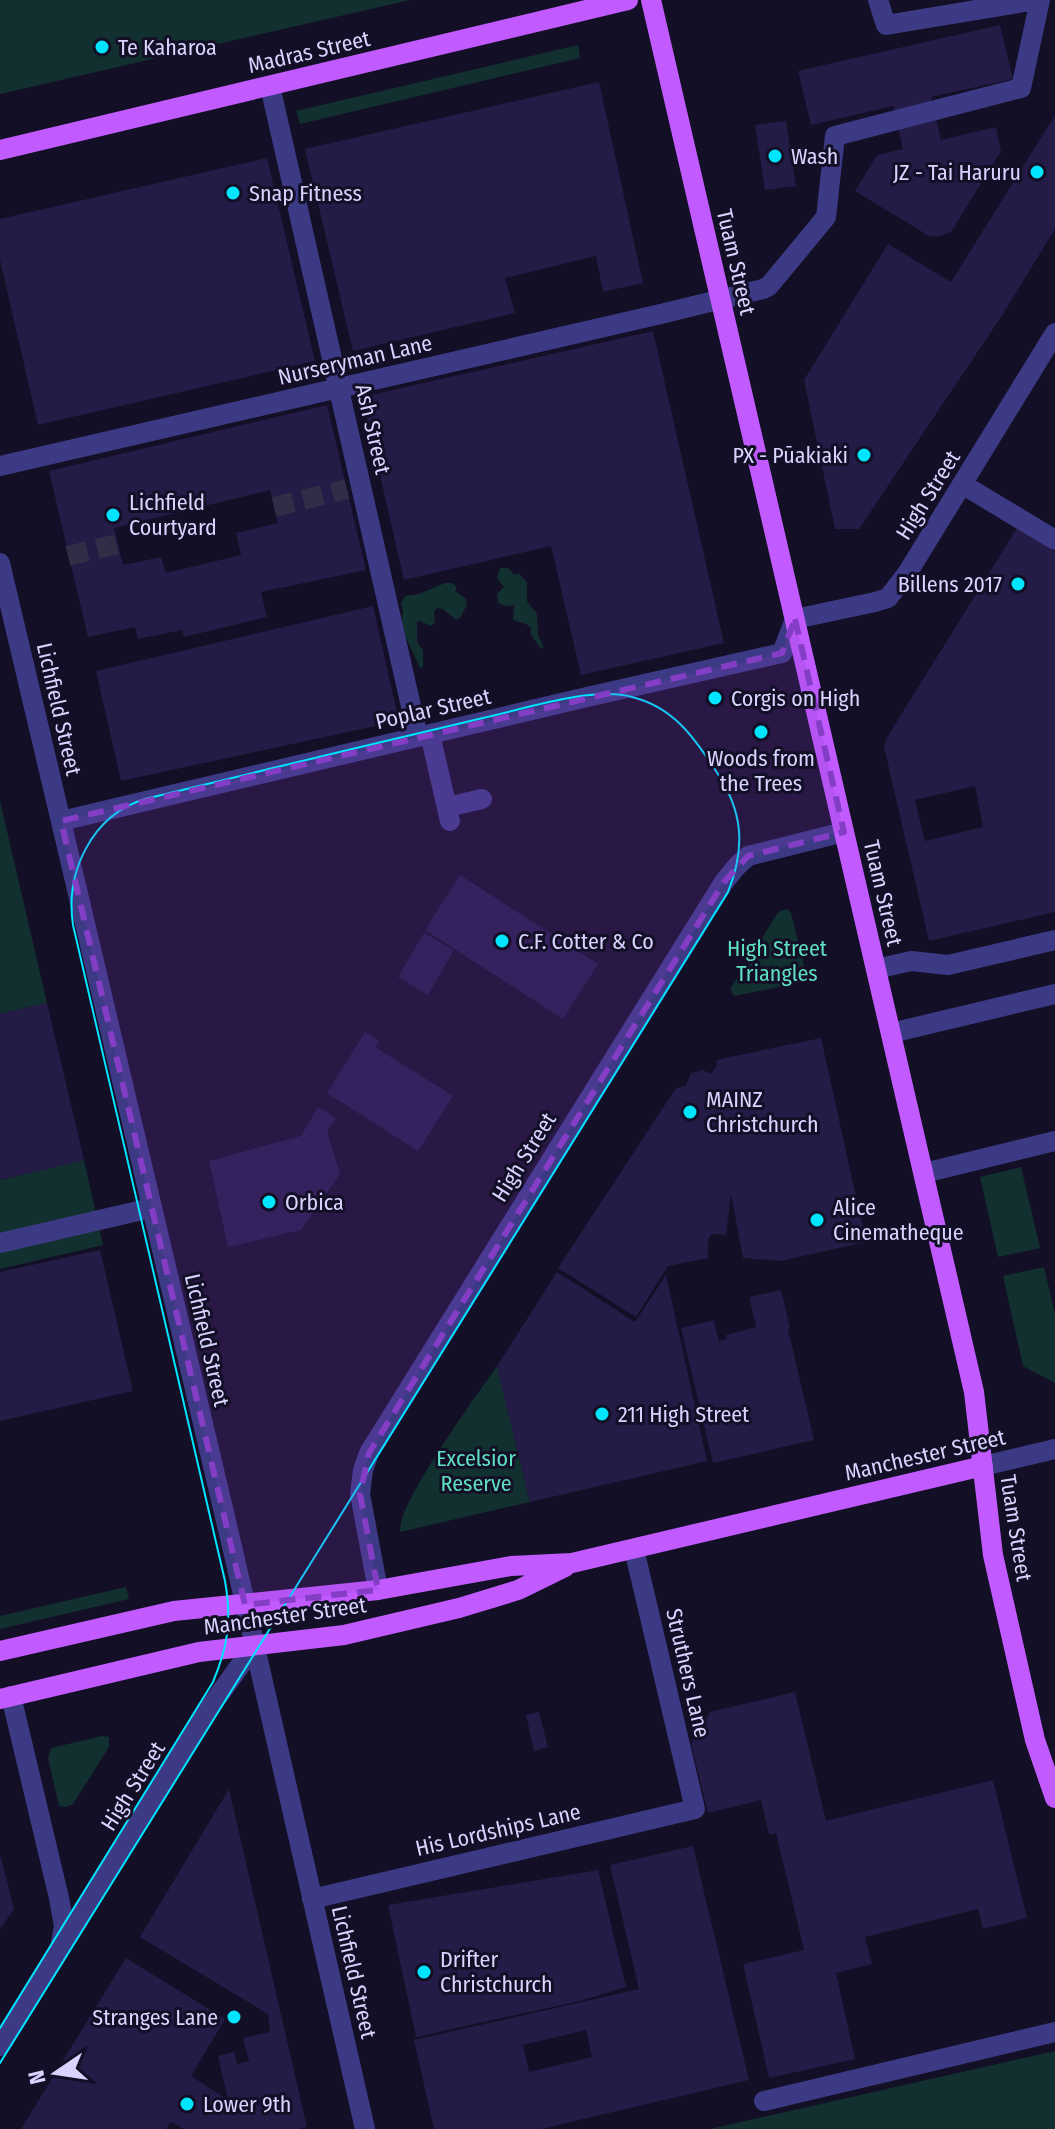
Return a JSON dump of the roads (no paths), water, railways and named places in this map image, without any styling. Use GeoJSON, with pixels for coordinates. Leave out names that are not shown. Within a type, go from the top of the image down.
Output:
{"type":"FeatureCollection","features":[{"type":"Feature","properties":{"kind":"main road","name":"Madras Street"},"geometry":{"type":"LineString","coordinates":[[0,150],[628,0]]}},
{"type":"Feature","properties":{"kind":"main road","name":"Tuam Street"},"geometry":{"type":"LineString","coordinates":[[651,0],[974,1392],[993,1555],[1035,1740],[1055,1798]]}},
{"type":"Feature","properties":{"kind":"main road","name":"Manchester Street"},"geometry":{"type":"LineString","coordinates":[[0,1651],[174,1611],[378,1590],[511,1566],[572,1563],[983,1466]]}},
{"type":"Feature","properties":{"kind":"main road","name":"Manchester Street"},"geometry":{"type":"LineString","coordinates":[[6,1697],[199,1652],[344,1635],[459,1608],[518,1590],[572,1563]]}},
{"type":"Feature","properties":{"kind":"street"},"geometry":{"type":"LineString","coordinates":[[878,0],[886,25],[1038,0]]}},
{"type":"Feature","properties":{"kind":"street","name":"Nurseryman Lane"},"geometry":{"type":"LineString","coordinates":[[0,466],[769,286],[826,217],[835,136],[1021,88],[1038,0]]}},
{"type":"Feature","properties":{"kind":"street","name":"Ash Street"},"geometry":{"type":"LineString","coordinates":[[270,86],[339,388],[354,488],[424,735],[449,814],[482,799]]}},
{"type":"Feature","properties":{"kind":"street","name":"High Street"},"geometry":{"type":"LineString","coordinates":[[795,619],[888,598],[908,572],[1055,333]]}},
{"type":"Feature","properties":{"kind":"street"},"geometry":{"type":"LineString","coordinates":[[962,484],[1055,540]]}},
{"type":"Feature","properties":{"kind":"street","name":"Lichfield Street"},"geometry":{"type":"LineString","coordinates":[[0,563],[365,2129]]}},
{"type":"Feature","properties":{"kind":"street","name":"Poplar Street"},"geometry":{"type":"LineString","coordinates":[[61,821],[782,653],[795,619]]}},
{"type":"Feature","properties":{"kind":"street","name":"High Street"},"geometry":{"type":"LineString","coordinates":[[378,1590],[360,1494],[369,1453],[724,882],[748,856],[844,832]]}},
{"type":"Feature","properties":{"kind":"street"},"geometry":{"type":"LineString","coordinates":[[876,969],[911,961],[948,965],[1055,940]]}},
{"type":"Feature","properties":{"kind":"street"},"geometry":{"type":"LineString","coordinates":[[891,1033],[1055,994]]}},
{"type":"Feature","properties":{"kind":"street"},"geometry":{"type":"LineString","coordinates":[[924,1173],[1055,1141]]}},
{"type":"Feature","properties":{"kind":"street"},"geometry":{"type":"LineString","coordinates":[[0,1243],[151,1208]]}},
{"type":"Feature","properties":{"kind":"street","name":"Manchester Street"},"geometry":{"type":"LineString","coordinates":[[983,1466],[1055,1449]]}},
{"type":"Feature","properties":{"kind":"street","name":"Struthers Lane"},"geometry":{"type":"LineString","coordinates":[[634,1549],[695,1809]]}},
{"type":"Feature","properties":{"kind":"street","name":"High Street"},"geometry":{"type":"LineString","coordinates":[[0,2046],[206,1713],[254,1646]]}},
{"type":"Feature","properties":{"kind":"street","name":"High Street"},"geometry":{"type":"LineString","coordinates":[[6,1697],[59,1898],[64,1926],[57,1953]]}},
{"type":"Feature","properties":{"kind":"street","name":"His Lordships Lane"},"geometry":{"type":"LineString","coordinates":[[312,1899],[695,1809]]}},
{"type":"Feature","properties":{"kind":"street"},"geometry":{"type":"LineString","coordinates":[[764,2101],[1055,2032]]}},
{"type":"Feature","properties":{"kind":"tunnel"},"geometry":{"type":"LineString","coordinates":[[274,507],[347,489]]}},
{"type":"Feature","properties":{"kind":"tunnel"},"geometry":{"type":"LineString","coordinates":[[68,556],[118,544]]}},
{"type":"Feature","properties":{"kind":"tram line"},"geometry":{"type":"LineString","coordinates":[[0,2028],[213,1682],[225,1645],[228,1621],[225,1581],[73,925],[73,885],[86,848],[110,818],[145,799],[578,696],[616,694],[659,708],[691,735],[732,800],[739,844],[738,860],[728,892],[0,2063]]}},
{"type":"Feature","properties":{"kind":"place","name":"Te Kaharoa"},"geometry":{"type":"Point","coordinates":[102,47]}},
{"type":"Feature","properties":{"kind":"place","name":"Wash"},"geometry":{"type":"Point","coordinates":[775,156]}},
{"type":"Feature","properties":{"kind":"place","name":"JZ - Tai Haruru"},"geometry":{"type":"Point","coordinates":[1037,172]}},
{"type":"Feature","properties":{"kind":"place","name":"Snap Fitness"},"geometry":{"type":"Point","coordinates":[233,193]}},
{"type":"Feature","properties":{"kind":"place","name":"PX - Pūakiaki"},"geometry":{"type":"Point","coordinates":[864,455]}},
{"type":"Feature","properties":{"kind":"place","name":"Lichfield Courtyard"},"geometry":{"type":"Point","coordinates":[113,515]}},
{"type":"Feature","properties":{"kind":"place","name":"Billens 2017"},"geometry":{"type":"Point","coordinates":[1018,584]}},
{"type":"Feature","properties":{"kind":"place","name":"Corgis on High"},"geometry":{"type":"Point","coordinates":[715,698]}},
{"type":"Feature","properties":{"kind":"place","name":"Woods from the Trees"},"geometry":{"type":"Point","coordinates":[761,732]}},
{"type":"Feature","properties":{"kind":"place","name":"C.F. Cotter & Co"},"geometry":{"type":"Point","coordinates":[502,941]}},
{"type":"Feature","properties":{"kind":"place","name":"MAINZ Christchurch"},"geometry":{"type":"Point","coordinates":[690,1112]}},
{"type":"Feature","properties":{"kind":"place","name":"Orbica"},"geometry":{"type":"Point","coordinates":[269,1202]}},
{"type":"Feature","properties":{"kind":"place","name":"Alice Cinematheque"},"geometry":{"type":"Point","coordinates":[817,1220]}},
{"type":"Feature","properties":{"kind":"place","name":"211 High Street"},"geometry":{"type":"Point","coordinates":[602,1414]}},
{"type":"Feature","properties":{"kind":"place","name":"Drifter Christchurch"},"geometry":{"type":"Point","coordinates":[424,1972]}},
{"type":"Feature","properties":{"kind":"place","name":"Stranges Lane"},"geometry":{"type":"Point","coordinates":[234,2017]}},
{"type":"Feature","properties":{"kind":"place","name":"Lower 9th"},"geometry":{"type":"Point","coordinates":[187,2104]}},
{"type":"Feature","properties":{"kind":"park label","name":"High Street Triangles"},"geometry":{"type":"Point","coordinates":[777,960]}},
{"type":"Feature","properties":{"kind":"park label","name":"Excelsior Reserve"},"geometry":{"type":"Point","coordinates":[476,1470]}}]}
